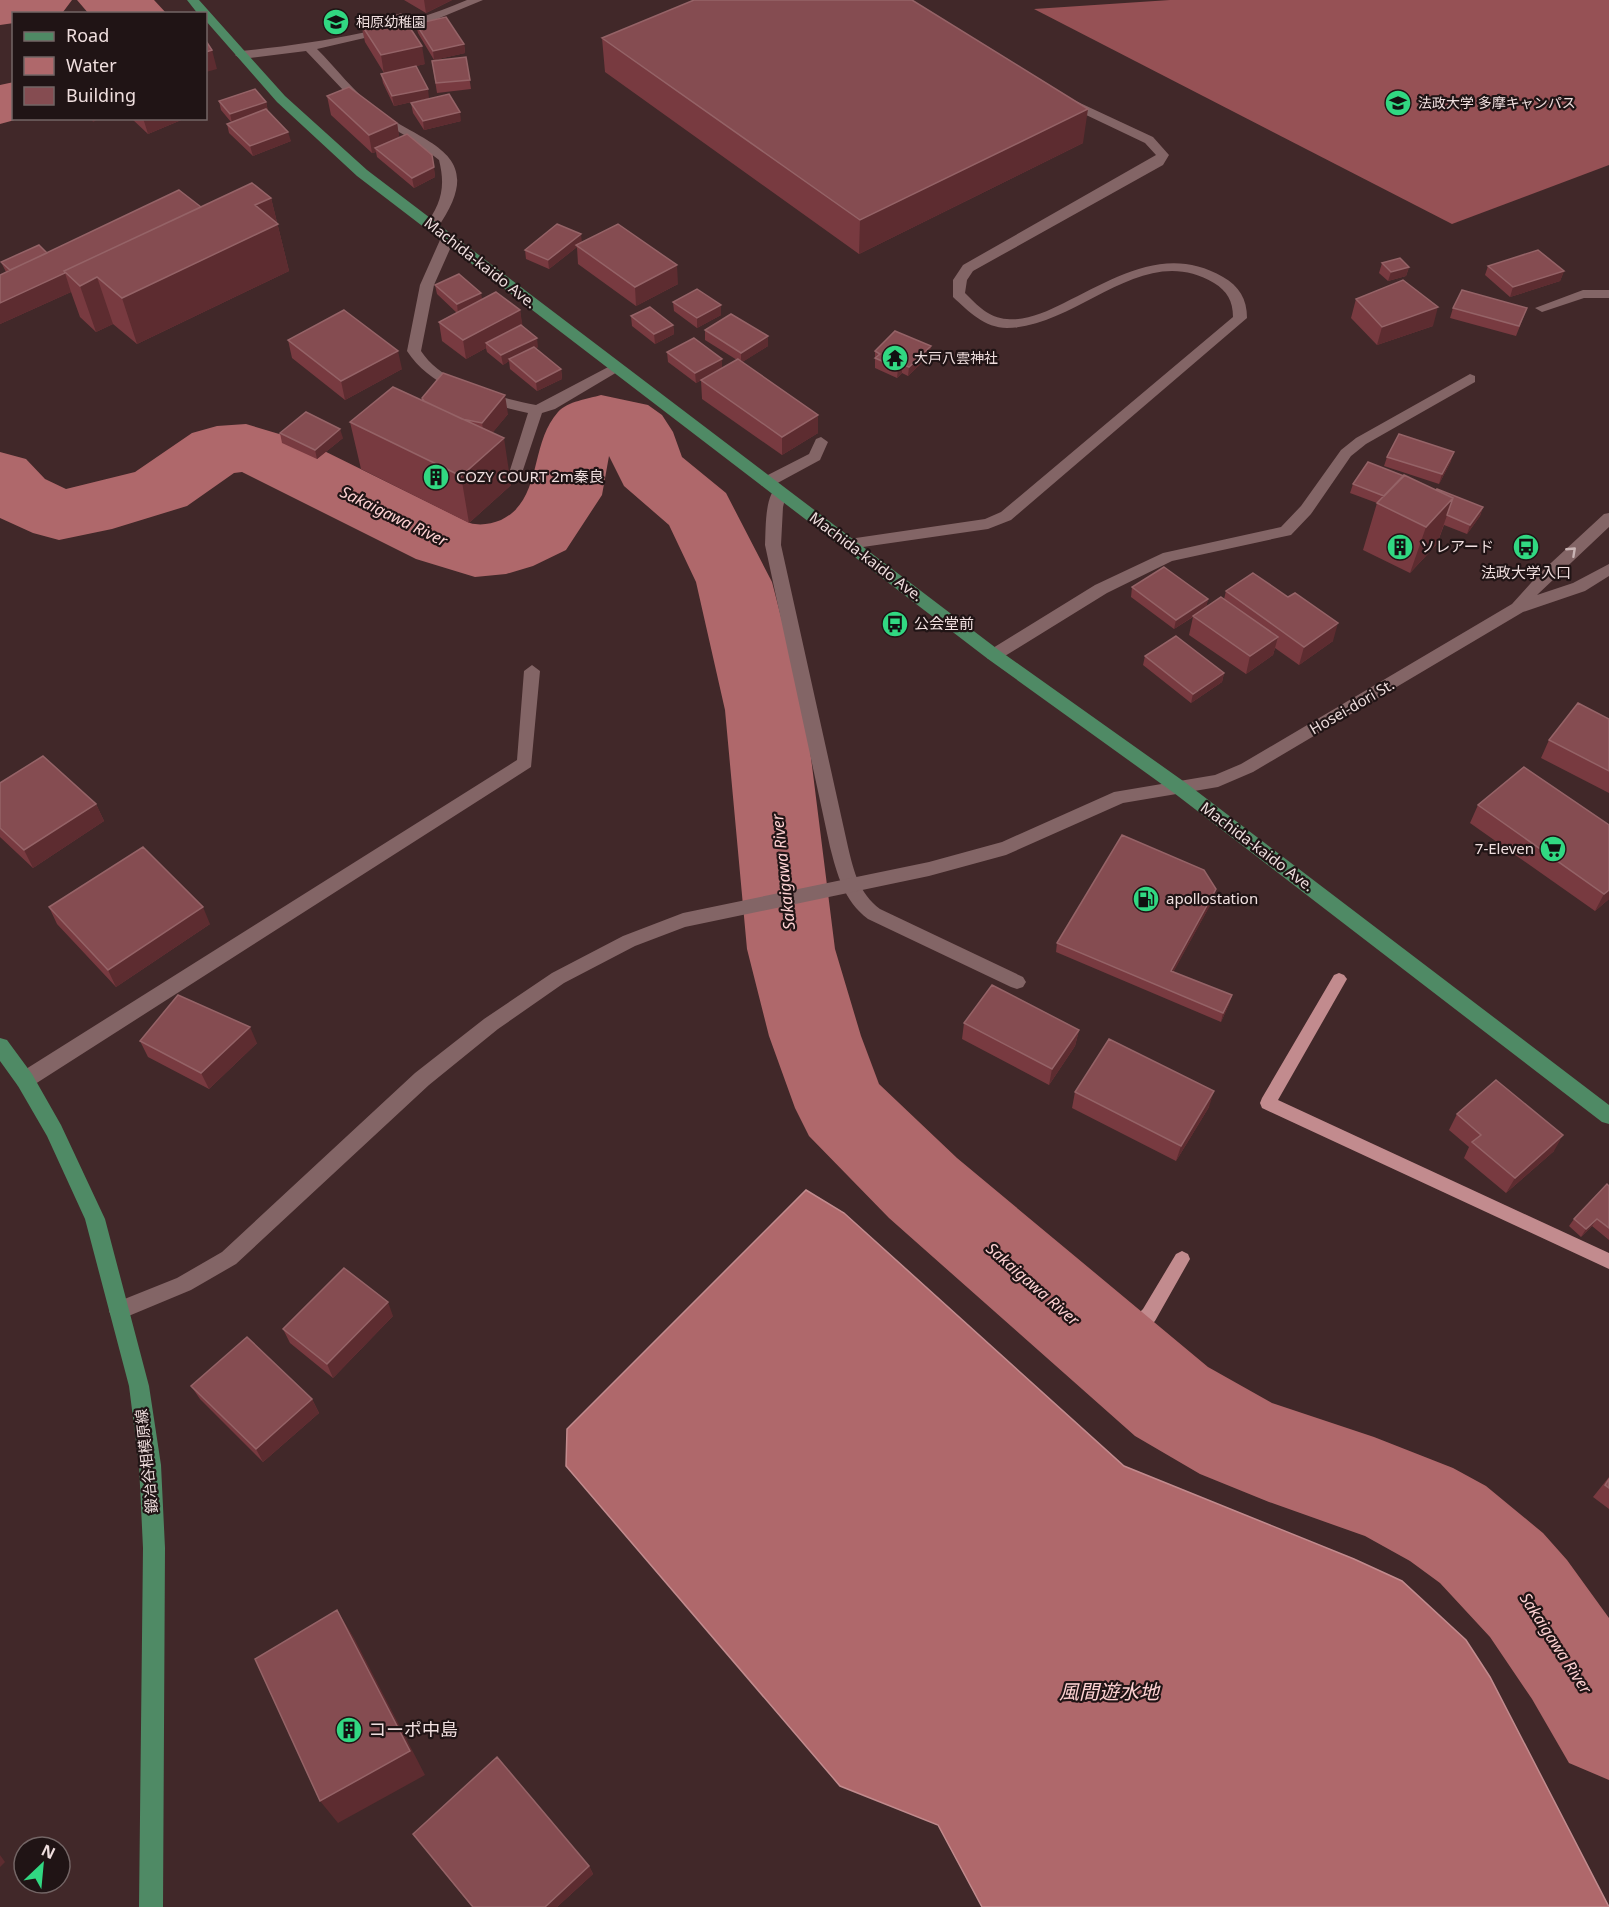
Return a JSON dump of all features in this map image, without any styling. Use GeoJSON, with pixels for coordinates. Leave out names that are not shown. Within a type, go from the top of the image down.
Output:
{"type":"FeatureCollection","features":[{"type":"Feature","properties":{"kind":"main road","name":"Machida-kaido Ave."},"geometry":{"type":"LineString","coordinates":[[193,0],[203,12]]}},
{"type":"Feature","properties":{"kind":"main road","name":"Machida-kaido Ave."},"geometry":{"type":"LineString","coordinates":[[207,16],[321,138],[447,240],[994,655],[1180,788],[1609,1116]]}},
{"type":"Feature","properties":{"kind":"main road","name":"鍛冶谷相模原線"},"geometry":{"type":"LineString","coordinates":[[0,1046],[25,1080],[54,1131],[95,1219],[139,1386],[150,1465],[154,1536],[151,1907]]}},
{"type":"Feature","properties":{"kind":"street"},"geometry":{"type":"LineString","coordinates":[[241,55],[309,47],[412,24],[452,12],[477,0]]}},
{"type":"Feature","properties":{"kind":"street"},"geometry":{"type":"LineString","coordinates":[[309,47],[368,109],[417,137],[445,158],[451,193],[448,205],[431,227]]}},
{"type":"Feature","properties":{"kind":"street"},"geometry":{"type":"LineString","coordinates":[[849,544],[988,524],[1006,516],[1240,318],[1241,305],[1236,295],[1225,284],[1208,274],[1174,267],[1142,270],[1044,319],[1025,324],[1007,324],[983,317],[967,307],[957,294],[960,280],[968,268],[1158,162],[1163,155],[1149,140],[1051,93]]}},
{"type":"Feature","properties":{"kind":"street"},"geometry":{"type":"LineString","coordinates":[[447,240],[427,285],[414,351],[416,359],[450,383],[536,410],[550,406],[617,368]]}},
{"type":"Feature","properties":{"kind":"street"},"geometry":{"type":"LineString","coordinates":[[1542,308],[1583,294],[1609,294]]}},
{"type":"Feature","properties":{"kind":"street"},"geometry":{"type":"LineString","coordinates":[[994,655],[1101,589],[1168,557],[1286,531],[1306,510],[1346,453],[1360,441],[1470,380]]}},
{"type":"Feature","properties":{"kind":"street"},"geometry":{"type":"LineString","coordinates":[[517,470],[536,410]]}},
{"type":"Feature","properties":{"kind":"street"},"geometry":{"type":"LineString","coordinates":[[821,442],[815,457],[773,487],[775,507],[773,545],[849,884],[864,908],[874,914],[1017,982]]}},
{"type":"Feature","properties":{"kind":"street","name":"Hosei-dori St."},"geometry":{"type":"LineString","coordinates":[[1517,608],[1544,578],[1609,518]]}},
{"type":"Feature","properties":{"kind":"street","name":"Hosei-dori St."},"geometry":{"type":"LineString","coordinates":[[119,1311],[184,1284],[229,1258],[422,1079],[491,1024],[558,978],[651,933],[684,920],[747,904],[929,869],[1006,848],[1120,797],[1218,781],[1247,768],[1517,608],[1579,587],[1609,569]]}},
{"type":"Feature","properties":{"kind":"street"},"geometry":{"type":"LineString","coordinates":[[25,1080],[525,763],[532,671]]}},
{"type":"Feature","properties":{"kind":"shaded area","name":"法政大学 多摩キャンパス"},"geometry":{"type":"Polygon","coordinates":[[[1170,0],[1609,0],[1609,165],[1452,224],[1034,9],[1170,0]]]}},
{"type":"Feature","properties":{"kind":"water","name":"風間遊水地"},"geometry":{"type":"Polygon","coordinates":[[[806,1190],[844,1213],[1124,1466],[1354,1559],[1402,1581],[1466,1640],[1490,1677],[1609,1907],[982,1907],[938,1825],[840,1786],[566,1466],[567,1429],[806,1190]]]}},
{"type":"Feature","properties":{"kind":"building"},"geometry":{"type":"Polygon","coordinates":[[[694,0],[912,0],[1088,109],[860,220],[602,38],[694,0]]]}},
{"type":"Feature","properties":{"kind":"building"},"geometry":{"type":"Polygon","coordinates":[[[401,14],[422,46],[381,55],[361,24],[401,14]]]}},
{"type":"Feature","properties":{"kind":"building"},"geometry":{"type":"Polygon","coordinates":[[[446,17],[464,44],[433,51],[416,24],[446,17]]]}},
{"type":"Feature","properties":{"kind":"building"},"geometry":{"type":"Polygon","coordinates":[[[207,42],[212,50],[207,52],[207,42]]]}},
{"type":"Feature","properties":{"kind":"building"},"geometry":{"type":"Polygon","coordinates":[[[466,57],[470,80],[436,83],[432,61],[466,57]]]}},
{"type":"Feature","properties":{"kind":"building"},"geometry":{"type":"Polygon","coordinates":[[[416,66],[428,89],[392,96],[381,74],[416,66]]]}},
{"type":"Feature","properties":{"kind":"building"},"geometry":{"type":"Polygon","coordinates":[[[349,87],[397,123],[369,135],[327,96],[349,87]]]}},
{"type":"Feature","properties":{"kind":"building"},"geometry":{"type":"Polygon","coordinates":[[[255,89],[266,102],[230,114],[219,101],[255,89]]]}},
{"type":"Feature","properties":{"kind":"building"},"geometry":{"type":"Polygon","coordinates":[[[449,94],[460,112],[423,121],[411,103],[449,94]]]}},
{"type":"Feature","properties":{"kind":"building"},"geometry":{"type":"Polygon","coordinates":[[[266,109],[288,132],[250,146],[227,124],[266,109]]]}},
{"type":"Feature","properties":{"kind":"building"},"geometry":{"type":"Polygon","coordinates":[[[407,134],[432,155],[434,167],[412,178],[375,148],[407,134]]]}},
{"type":"Feature","properties":{"kind":"building"},"geometry":{"type":"Polygon","coordinates":[[[252,183],[271,198],[255,205],[278,224],[122,298],[97,277],[80,286],[64,271],[252,183]]]}},
{"type":"Feature","properties":{"kind":"building"},"geometry":{"type":"Polygon","coordinates":[[[179,190],[201,207],[0,303],[0,275],[179,190]]]}},
{"type":"Feature","properties":{"kind":"building"},"geometry":{"type":"Polygon","coordinates":[[[557,224],[581,234],[548,260],[525,250],[557,224]]]}},
{"type":"Feature","properties":{"kind":"building"},"geometry":{"type":"Polygon","coordinates":[[[618,224],[677,265],[635,287],[576,245],[618,224]]]}},
{"type":"Feature","properties":{"kind":"building"},"geometry":{"type":"Polygon","coordinates":[[[39,245],[47,253],[10,270],[1,262],[39,245]]]}},
{"type":"Feature","properties":{"kind":"building"},"geometry":{"type":"Polygon","coordinates":[[[1538,250],[1564,271],[1513,287],[1488,266],[1538,250]]]}},
{"type":"Feature","properties":{"kind":"building"},"geometry":{"type":"Polygon","coordinates":[[[1400,258],[1409,267],[1391,272],[1382,263],[1400,258]]]}},
{"type":"Feature","properties":{"kind":"building"},"geometry":{"type":"Polygon","coordinates":[[[459,274],[481,293],[457,304],[435,285],[459,274]]]}},
{"type":"Feature","properties":{"kind":"building"},"geometry":{"type":"Polygon","coordinates":[[[1403,280],[1438,307],[1382,327],[1356,299],[1403,280]]]}},
{"type":"Feature","properties":{"kind":"building"},"geometry":{"type":"Polygon","coordinates":[[[697,289],[721,305],[697,318],[673,302],[697,289]]]}},
{"type":"Feature","properties":{"kind":"building"},"geometry":{"type":"Polygon","coordinates":[[[1462,290],[1527,308],[1519,326],[1453,308],[1462,290]]]}},
{"type":"Feature","properties":{"kind":"building"},"geometry":{"type":"Polygon","coordinates":[[[496,292],[520,310],[463,340],[439,322],[496,292]]]}},
{"type":"Feature","properties":{"kind":"building"},"geometry":{"type":"Polygon","coordinates":[[[650,307],[673,325],[654,334],[631,316],[650,307]]]}},
{"type":"Feature","properties":{"kind":"building"},"geometry":{"type":"Polygon","coordinates":[[[344,310],[398,351],[341,381],[288,340],[344,310]]]}},
{"type":"Feature","properties":{"kind":"building"},"geometry":{"type":"Polygon","coordinates":[[[731,314],[768,336],[741,353],[705,330],[731,314]]]}},
{"type":"Feature","properties":{"kind":"building"},"geometry":{"type":"Polygon","coordinates":[[[521,325],[537,338],[501,355],[486,343],[521,325]]]}},
{"type":"Feature","properties":{"kind":"building"},"geometry":{"type":"Polygon","coordinates":[[[895,331],[931,346],[909,367],[902,364],[898,368],[875,358],[880,354],[875,351],[895,331]]]}},
{"type":"Feature","properties":{"kind":"building"},"geometry":{"type":"Polygon","coordinates":[[[694,338],[722,359],[695,373],[667,352],[694,338]]]}},
{"type":"Feature","properties":{"kind":"building"},"geometry":{"type":"Polygon","coordinates":[[[534,347],[561,369],[536,382],[509,359],[534,347]]]}},
{"type":"Feature","properties":{"kind":"building"},"geometry":{"type":"Polygon","coordinates":[[[738,359],[818,415],[782,437],[701,380],[738,359]]]}},
{"type":"Feature","properties":{"kind":"building"},"geometry":{"type":"Polygon","coordinates":[[[443,373],[505,395],[482,423],[462,419],[422,398],[443,373]]]}},
{"type":"Feature","properties":{"kind":"building"},"geometry":{"type":"Polygon","coordinates":[[[393,387],[504,438],[461,476],[350,422],[393,387]]]}},
{"type":"Feature","properties":{"kind":"building"},"geometry":{"type":"Polygon","coordinates":[[[306,412],[340,429],[315,450],[280,433],[306,412]]]}},
{"type":"Feature","properties":{"kind":"building"},"geometry":{"type":"Polygon","coordinates":[[[1399,434],[1454,452],[1442,474],[1387,457],[1399,434]]]}},
{"type":"Feature","properties":{"kind":"building"},"geometry":{"type":"Polygon","coordinates":[[[1368,462],[1404,476],[1384,496],[1353,484],[1368,462]]]}},
{"type":"Feature","properties":{"kind":"building"},"geometry":{"type":"Polygon","coordinates":[[[1404,475],[1453,498],[1426,527],[1377,503],[1404,475]]]}},
{"type":"Feature","properties":{"kind":"building"},"geometry":{"type":"Polygon","coordinates":[[[1437,489],[1483,507],[1470,525],[1447,515],[1453,498],[1437,489]]]}},
{"type":"Feature","properties":{"kind":"building"},"geometry":{"type":"Polygon","coordinates":[[[1164,567],[1208,599],[1176,620],[1132,587],[1164,567]]]}},
{"type":"Feature","properties":{"kind":"building"},"geometry":{"type":"Polygon","coordinates":[[[1253,573],[1288,597],[1295,593],[1338,623],[1304,647],[1226,591],[1253,573]]]}},
{"type":"Feature","properties":{"kind":"building"},"geometry":{"type":"Polygon","coordinates":[[[1221,597],[1278,637],[1250,656],[1193,616],[1221,597]]]}},
{"type":"Feature","properties":{"kind":"building"},"geometry":{"type":"Polygon","coordinates":[[[1176,636],[1224,673],[1193,694],[1145,656],[1176,636]]]}},
{"type":"Feature","properties":{"kind":"building"},"geometry":{"type":"Polygon","coordinates":[[[1578,703],[1609,719],[1609,771],[1549,740],[1578,703]]]}},
{"type":"Feature","properties":{"kind":"building"},"geometry":{"type":"Polygon","coordinates":[[[43,756],[96,804],[24,850],[0,828],[0,783],[43,756]]]}},
{"type":"Feature","properties":{"kind":"building"},"geometry":{"type":"Polygon","coordinates":[[[1524,767],[1609,825],[1609,890],[1604,894],[1478,805],[1524,767]]]}},
{"type":"Feature","properties":{"kind":"building"},"geometry":{"type":"Polygon","coordinates":[[[1122,835],[1204,870],[1216,889],[1171,971],[1232,995],[1223,1013],[1057,943],[1122,835]]]}},
{"type":"Feature","properties":{"kind":"building"},"geometry":{"type":"Polygon","coordinates":[[[143,847],[203,907],[108,970],[49,907],[143,847]]]}},
{"type":"Feature","properties":{"kind":"building"},"geometry":{"type":"Polygon","coordinates":[[[992,985],[1079,1030],[1052,1069],[964,1023],[992,985]]]}},
{"type":"Feature","properties":{"kind":"building"},"geometry":{"type":"Polygon","coordinates":[[[178,995],[250,1027],[201,1073],[140,1041],[178,995]]]}},
{"type":"Feature","properties":{"kind":"building"},"geometry":{"type":"Polygon","coordinates":[[[1109,1039],[1214,1091],[1181,1146],[1075,1092],[1109,1039]]]}},
{"type":"Feature","properties":{"kind":"building"},"geometry":{"type":"Polygon","coordinates":[[[1496,1080],[1563,1135],[1515,1178],[1472,1142],[1481,1135],[1457,1114],[1496,1080]]]}},
{"type":"Feature","properties":{"kind":"building"},"geometry":{"type":"Polygon","coordinates":[[[1607,1184],[1609,1186],[1609,1228],[1597,1219],[1586,1229],[1574,1219],[1607,1184]]]}},
{"type":"Feature","properties":{"kind":"building"},"geometry":{"type":"Polygon","coordinates":[[[344,1268],[388,1302],[327,1364],[283,1329],[344,1268]]]}},
{"type":"Feature","properties":{"kind":"building"},"geometry":{"type":"Polygon","coordinates":[[[247,1337],[312,1399],[256,1449],[191,1386],[247,1337]]]}},
{"type":"Feature","properties":{"kind":"building","name":"コーポ中島"},"geometry":{"type":"Polygon","coordinates":[[[337,1610],[410,1751],[320,1801],[255,1659],[337,1610]]]}},
{"type":"Feature","properties":{"kind":"building"},"geometry":{"type":"Polygon","coordinates":[[[497,1757],[589,1866],[545,1907],[473,1907],[413,1834],[497,1757]]]}},
{"type":"Feature","properties":{"kind":"waterway","name":"Sakaigawa River"},"geometry":{"type":"LineString","coordinates":[[0,8],[43,0]]}},
{"type":"Feature","properties":{"kind":"waterway","name":"Sakaigawa River"},"geometry":{"type":"LineString","coordinates":[[106,0],[133,12]]}},
{"type":"Feature","properties":{"kind":"waterway","name":"Sakaigawa River"},"geometry":{"type":"LineString","coordinates":[[0,106],[12,101]]}},
{"type":"Feature","properties":{"kind":"waterway","name":"Sakaigawa River"},"geometry":{"type":"LineString","coordinates":[[0,476],[19,497],[59,515],[112,504],[161,489],[217,450],[246,448],[280,459],[443,541],[475,551],[506,548],[540,532],[565,495],[576,441],[584,427],[601,418],[623,421],[637,432],[650,469],[700,511],[734,582],[765,710],[791,949],[815,1036],[842,1108],[923,1188],[1161,1394],[1214,1428],[1248,1444],[1374,1488],[1415,1505],[1448,1524],[1478,1546],[1529,1599],[1551,1628],[1609,1723]]}},
{"type":"Feature","properties":{"kind":"waterway"},"geometry":{"type":"LineString","coordinates":[[1339,979],[1268,1103],[1609,1261]]}},
{"type":"Feature","properties":{"kind":"waterway"},"geometry":{"type":"LineString","coordinates":[[1112,1352],[1149,1315],[1182,1259]]}},
{"type":"Feature","properties":{"kind":"place","name":"相原幼稚園"},"geometry":{"type":"Point","coordinates":[336,22]}},
{"type":"Feature","properties":{"kind":"place","name":"法政大学 多摩キャンパス"},"geometry":{"type":"Point","coordinates":[1398,103]}},
{"type":"Feature","properties":{"kind":"place","name":"大戸八雲神社"},"geometry":{"type":"Point","coordinates":[895,358]}},
{"type":"Feature","properties":{"kind":"place","name":"COZY COURT 2m秦良"},"geometry":{"type":"Point","coordinates":[436,477]}},
{"type":"Feature","properties":{"kind":"place","name":"ソレアード"},"geometry":{"type":"Point","coordinates":[1400,547]}},
{"type":"Feature","properties":{"kind":"place","name":"法政大学入口"},"geometry":{"type":"Point","coordinates":[1526,547]}},
{"type":"Feature","properties":{"kind":"place","name":"公会堂前"},"geometry":{"type":"Point","coordinates":[895,624]}},
{"type":"Feature","properties":{"kind":"place","name":"7-Eleven"},"geometry":{"type":"Point","coordinates":[1553,849]}},
{"type":"Feature","properties":{"kind":"place","name":"apollostation"},"geometry":{"type":"Point","coordinates":[1146,899]}},
{"type":"Feature","properties":{"kind":"place","name":"コーポ中島"},"geometry":{"type":"Point","coordinates":[349,1730]}}]}
